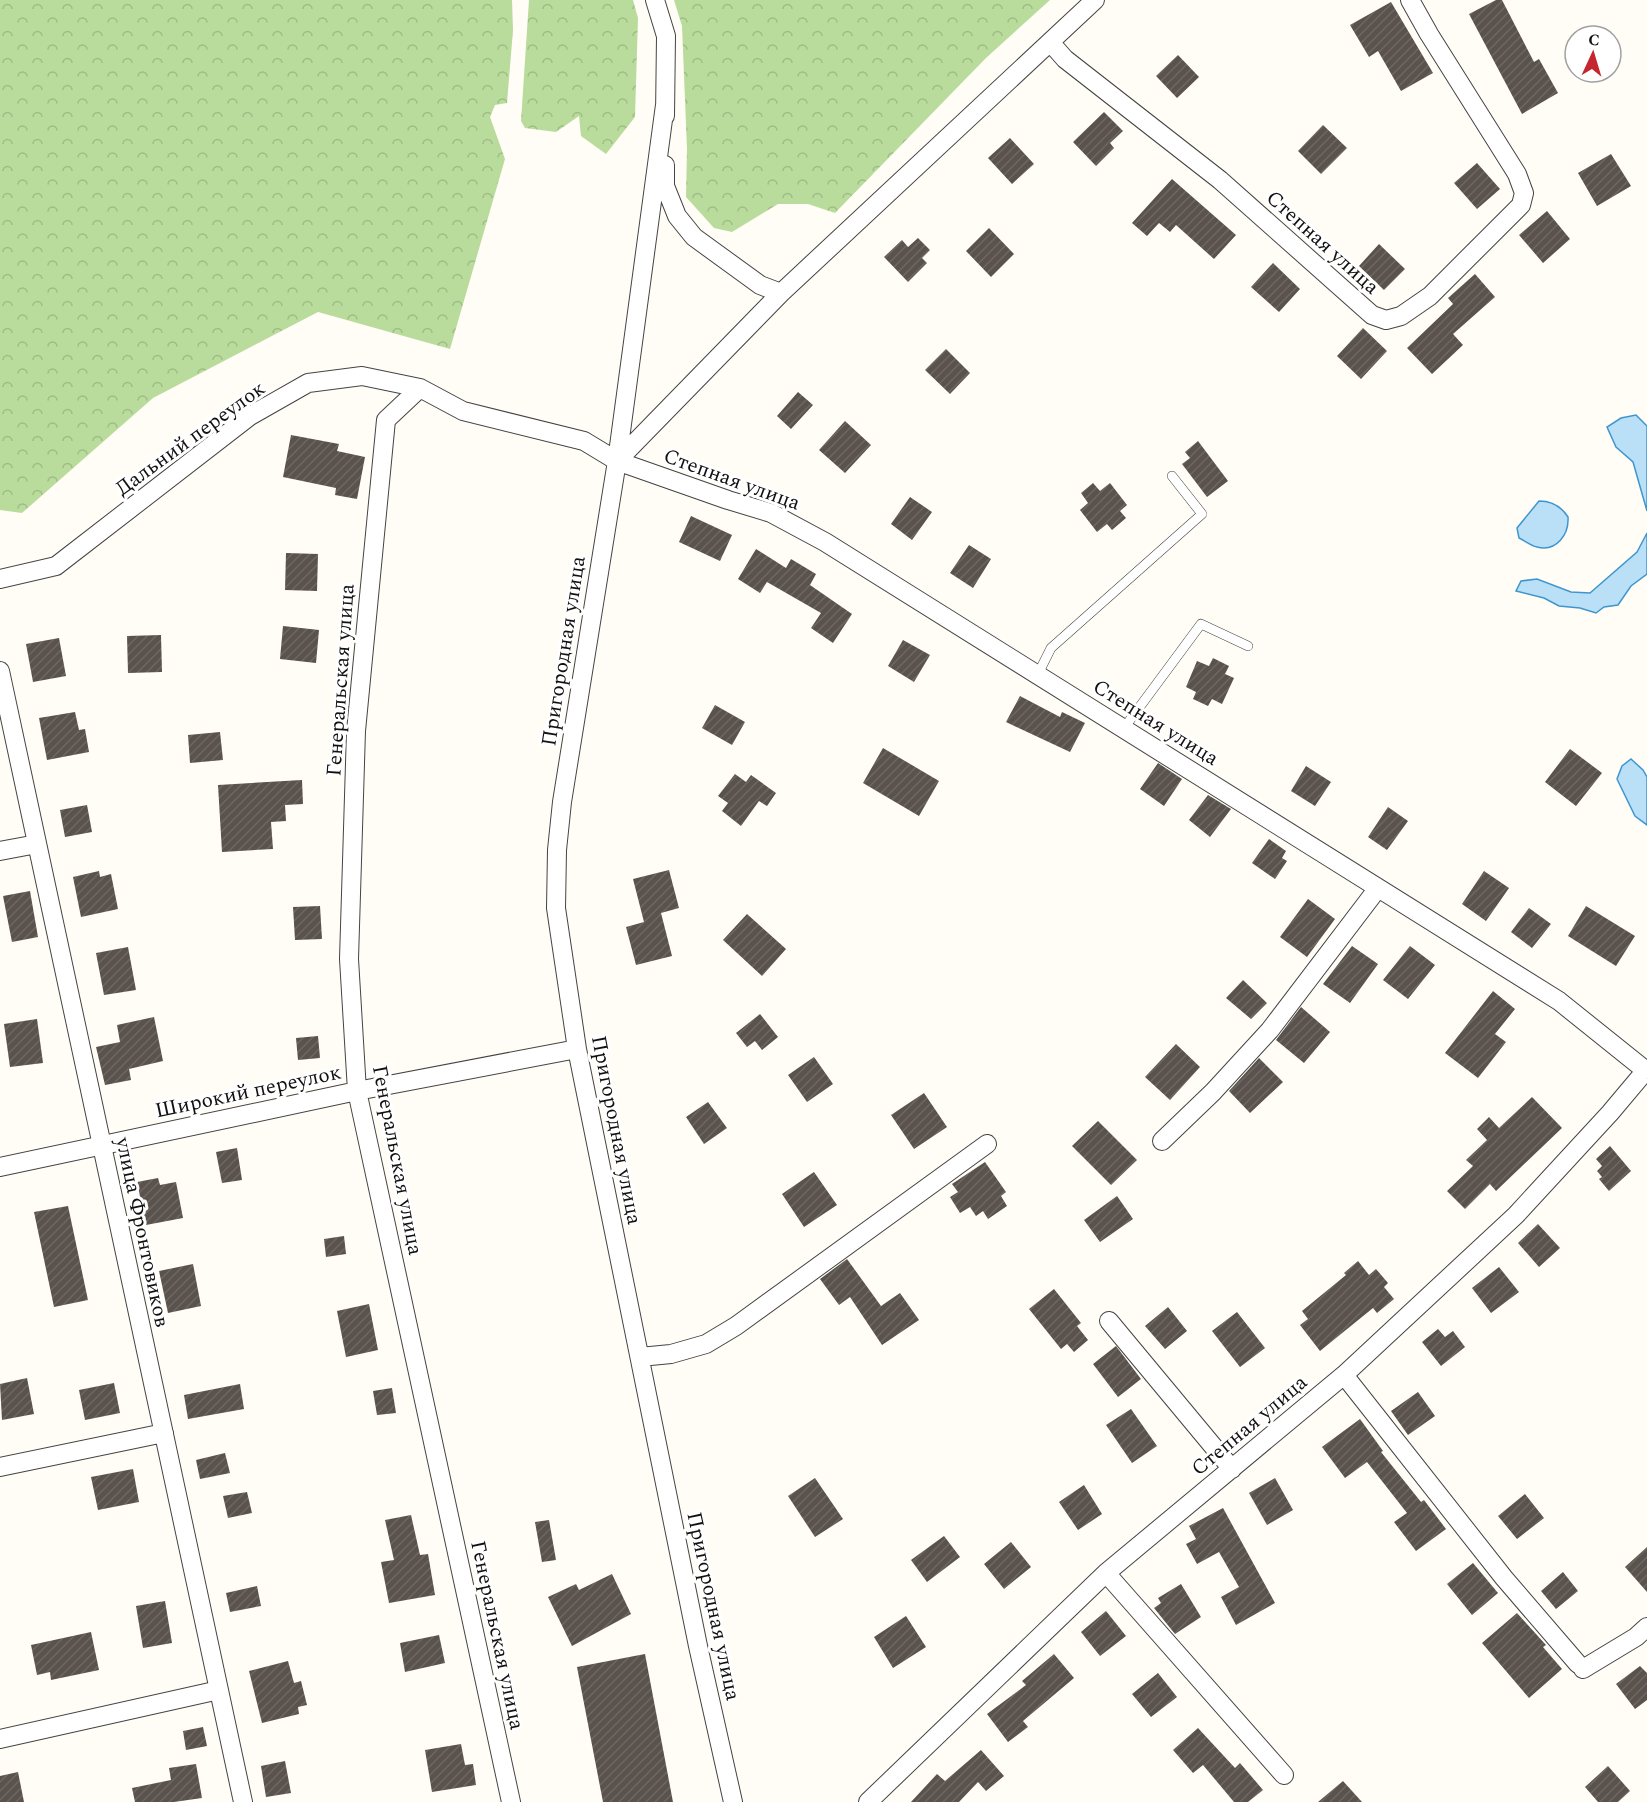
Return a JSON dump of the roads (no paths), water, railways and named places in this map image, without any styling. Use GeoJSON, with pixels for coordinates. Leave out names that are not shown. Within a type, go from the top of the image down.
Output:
{"type":"FeatureCollection","features":[{"type":"Feature","properties":{"kind":"street"},"geometry":{"type":"LineString","coordinates":[[655,0],[666,36],[665,186],[676,216],[694,237],[712,251],[760,285],[781,293]]}},
{"type":"Feature","properties":{"kind":"street"},"geometry":{"type":"LineString","coordinates":[[617,461],[781,293],[1095,0]]}},
{"type":"Feature","properties":{"kind":"street","name":"Степная улица"},"geometry":{"type":"LineString","coordinates":[[1050,42],[1065,59],[1220,180],[1372,315],[1386,320],[1401,316],[1430,296],[1521,205],[1524,193],[1517,174],[1410,0]]}},
{"type":"Feature","properties":{"kind":"street","name":"Пригородная улица"},"geometry":{"type":"LineString","coordinates":[[665,105],[617,461],[556,850],[556,908],[577,1049],[698,1646],[734,1802]]}},
{"type":"Feature","properties":{"kind":"street","name":"Дальний переулок"},"geometry":{"type":"LineString","coordinates":[[0,579],[56,566],[250,416],[308,383],[362,376],[420,388],[463,411],[584,441],[617,461]]}},
{"type":"Feature","properties":{"kind":"street","name":"Генеральская улица"},"geometry":{"type":"LineString","coordinates":[[420,388],[386,420],[356,730],[349,959],[357,1091],[511,1802]]}},
{"type":"Feature","properties":{"kind":"street","name":"Степная улица"},"geometry":{"type":"LineString","coordinates":[[617,461],[771,513],[825,542],[1559,1001],[1646,1070],[1610,1113],[1516,1215],[1344,1375],[1106,1573],[868,1802]]}},
{"type":"Feature","properties":{"kind":"street","name":"улица Фронтовиков"},"geometry":{"type":"LineString","coordinates":[[0,671],[243,1802]]}},
{"type":"Feature","properties":{"kind":"street"},"geometry":{"type":"LineString","coordinates":[[0,851],[37,844]]}},
{"type":"Feature","properties":{"kind":"street"},"geometry":{"type":"LineString","coordinates":[[1162,1141],[1213,1092],[1270,1030],[1378,888]]}},
{"type":"Feature","properties":{"kind":"street","name":"Широкий переулок"},"geometry":{"type":"LineString","coordinates":[[0,1167],[357,1091],[577,1049]]}},
{"type":"Feature","properties":{"kind":"street"},"geometry":{"type":"LineString","coordinates":[[640,1357],[671,1354],[706,1344],[736,1326],[987,1144]]}},
{"type":"Feature","properties":{"kind":"street"},"geometry":{"type":"LineString","coordinates":[[1109,1322],[1232,1468]]}},
{"type":"Feature","properties":{"kind":"street"},"geometry":{"type":"LineString","coordinates":[[1344,1375],[1504,1578],[1580,1667],[1636,1636],[1647,1627]]}},
{"type":"Feature","properties":{"kind":"street"},"geometry":{"type":"LineString","coordinates":[[0,1467],[164,1433]]}},
{"type":"Feature","properties":{"kind":"street"},"geometry":{"type":"LineString","coordinates":[[1106,1573],[1284,1775]]}},
{"type":"Feature","properties":{"kind":"street"},"geometry":{"type":"LineString","coordinates":[[0,1739],[219,1690]]}},
{"type":"Feature","properties":{"kind":"lane"},"geometry":{"type":"LineString","coordinates":[[1038,675],[1051,648],[1202,514],[1172,476]]}},
{"type":"Feature","properties":{"kind":"lane"},"geometry":{"type":"LineString","coordinates":[[1124,728],[1201,624],[1248,646]]}},
{"type":"Feature","properties":{"kind":"water"},"geometry":{"type":"Polygon","coordinates":[[[1636,415],[1647,426],[1647,511],[1633,462],[1616,447],[1607,427],[1621,418],[1636,415]]]}},
{"type":"Feature","properties":{"kind":"water"},"geometry":{"type":"Polygon","coordinates":[[[1539,501],[1556,505],[1568,517],[1564,535],[1550,547],[1535,546],[1519,538],[1517,528],[1539,501]]]}},
{"type":"Feature","properties":{"kind":"water"},"geometry":{"type":"Polygon","coordinates":[[[1647,533],[1647,574],[1631,586],[1618,605],[1604,607],[1596,613],[1580,608],[1559,606],[1544,598],[1516,591],[1521,581],[1537,579],[1571,592],[1590,593],[1637,552],[1647,533]]]}},
{"type":"Feature","properties":{"kind":"water"},"geometry":{"type":"Polygon","coordinates":[[[1631,759],[1647,777],[1647,825],[1635,816],[1617,779],[1622,766],[1631,759]]]}}]}
